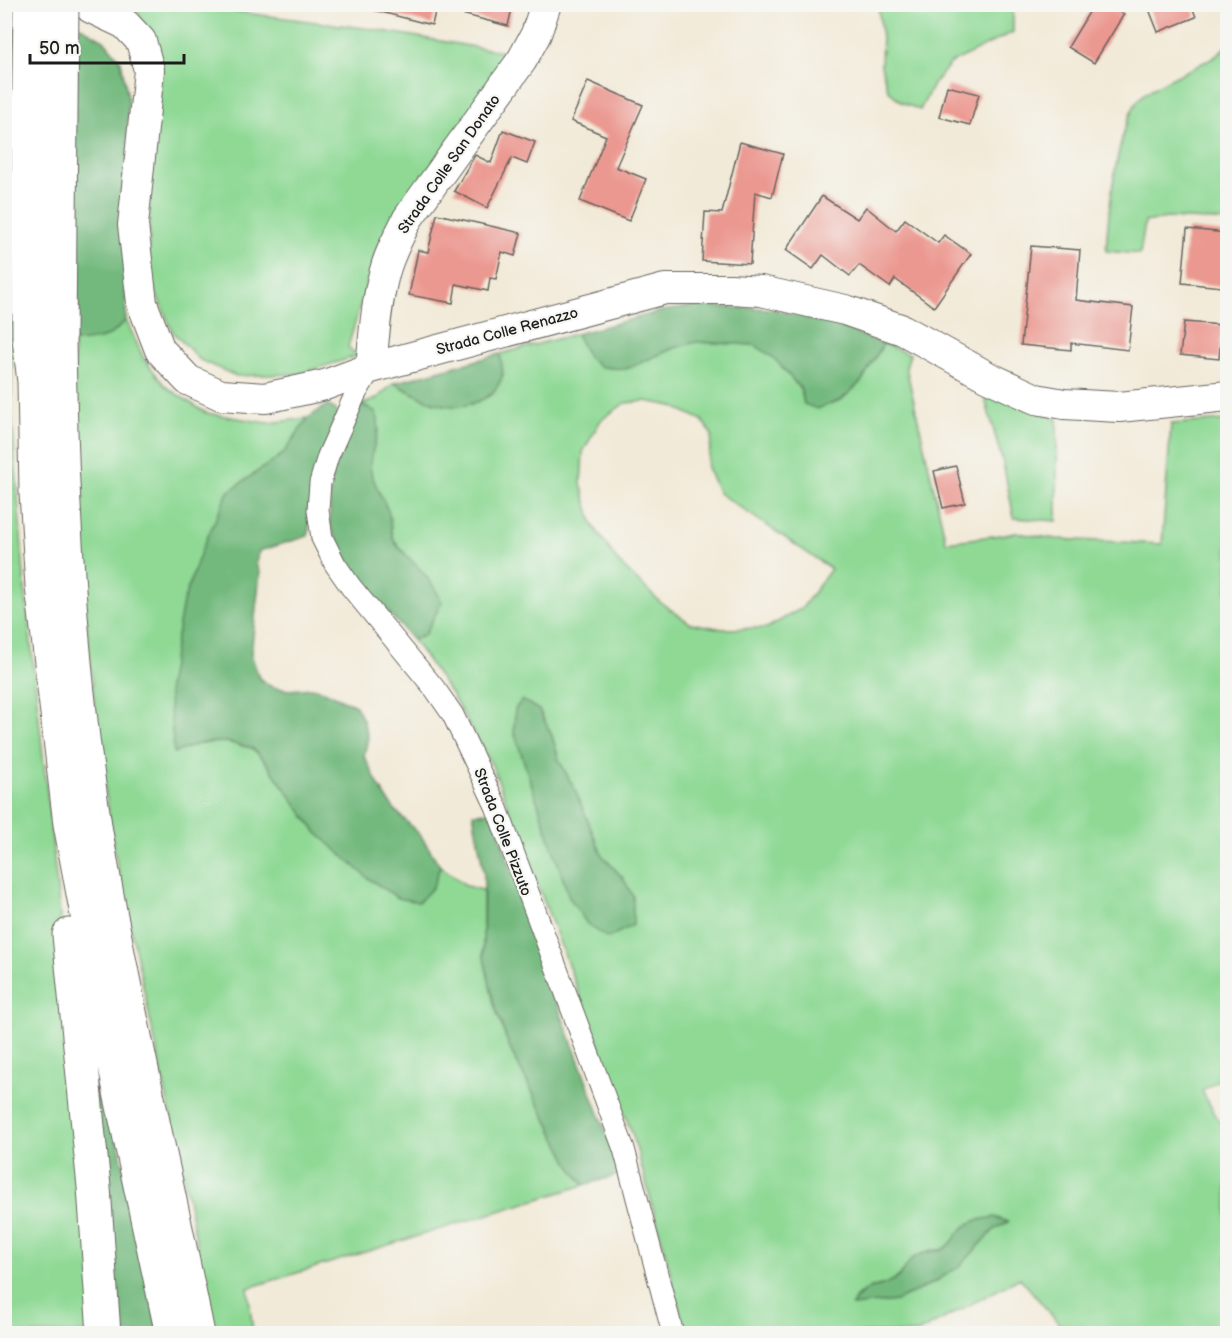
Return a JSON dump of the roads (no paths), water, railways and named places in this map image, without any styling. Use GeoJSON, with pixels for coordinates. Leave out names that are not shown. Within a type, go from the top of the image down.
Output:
{"type":"FeatureCollection","features":[{"type":"Feature","properties":{"kind":"highway"},"geometry":{"type":"LineString","coordinates":[[30,4],[28,153],[81,716],[97,833],[137,1046],[198,1334]]}},
{"type":"Feature","properties":{"kind":"highway"},"geometry":{"type":"LineString","coordinates":[[76,6],[44,338],[34,382],[36,493],[42,586],[70,824],[120,1092],[172,1334]]}},
{"type":"Feature","properties":{"kind":"highway"},"geometry":{"type":"LineString","coordinates":[[44,338],[24,382],[25,495],[31,586],[86,1096],[104,1334]]}},
{"type":"Feature","properties":{"kind":"street","name":"Strada Colle San Donato"},"geometry":{"type":"LineString","coordinates":[[371,368],[379,299],[384,274],[394,246],[408,218],[522,60],[536,34],[546,4]]}},
{"type":"Feature","properties":{"kind":"street","name":"Strada Colle Renazzo"},"geometry":{"type":"LineString","coordinates":[[76,6],[125,24],[141,41],[149,70],[133,225],[142,303],[160,351],[188,380],[220,396],[266,398],[326,385],[371,368],[665,289],[760,291],[845,309],[903,330],[988,377],[1036,399],[1064,404],[1119,407],[1227,396]]}},
{"type":"Feature","properties":{"kind":"street","name":"Strada Colle Pizzuto"},"geometry":{"type":"LineString","coordinates":[[371,368],[356,393],[333,445],[320,483],[318,510],[322,538],[335,564],[346,579],[435,689],[453,715],[492,797],[624,1149],[673,1334]]}},
{"type":"Feature","properties":{"kind":"tunnel"},"geometry":{"type":"LineString","coordinates":[[4,38],[21,20],[49,9]]}}]}
